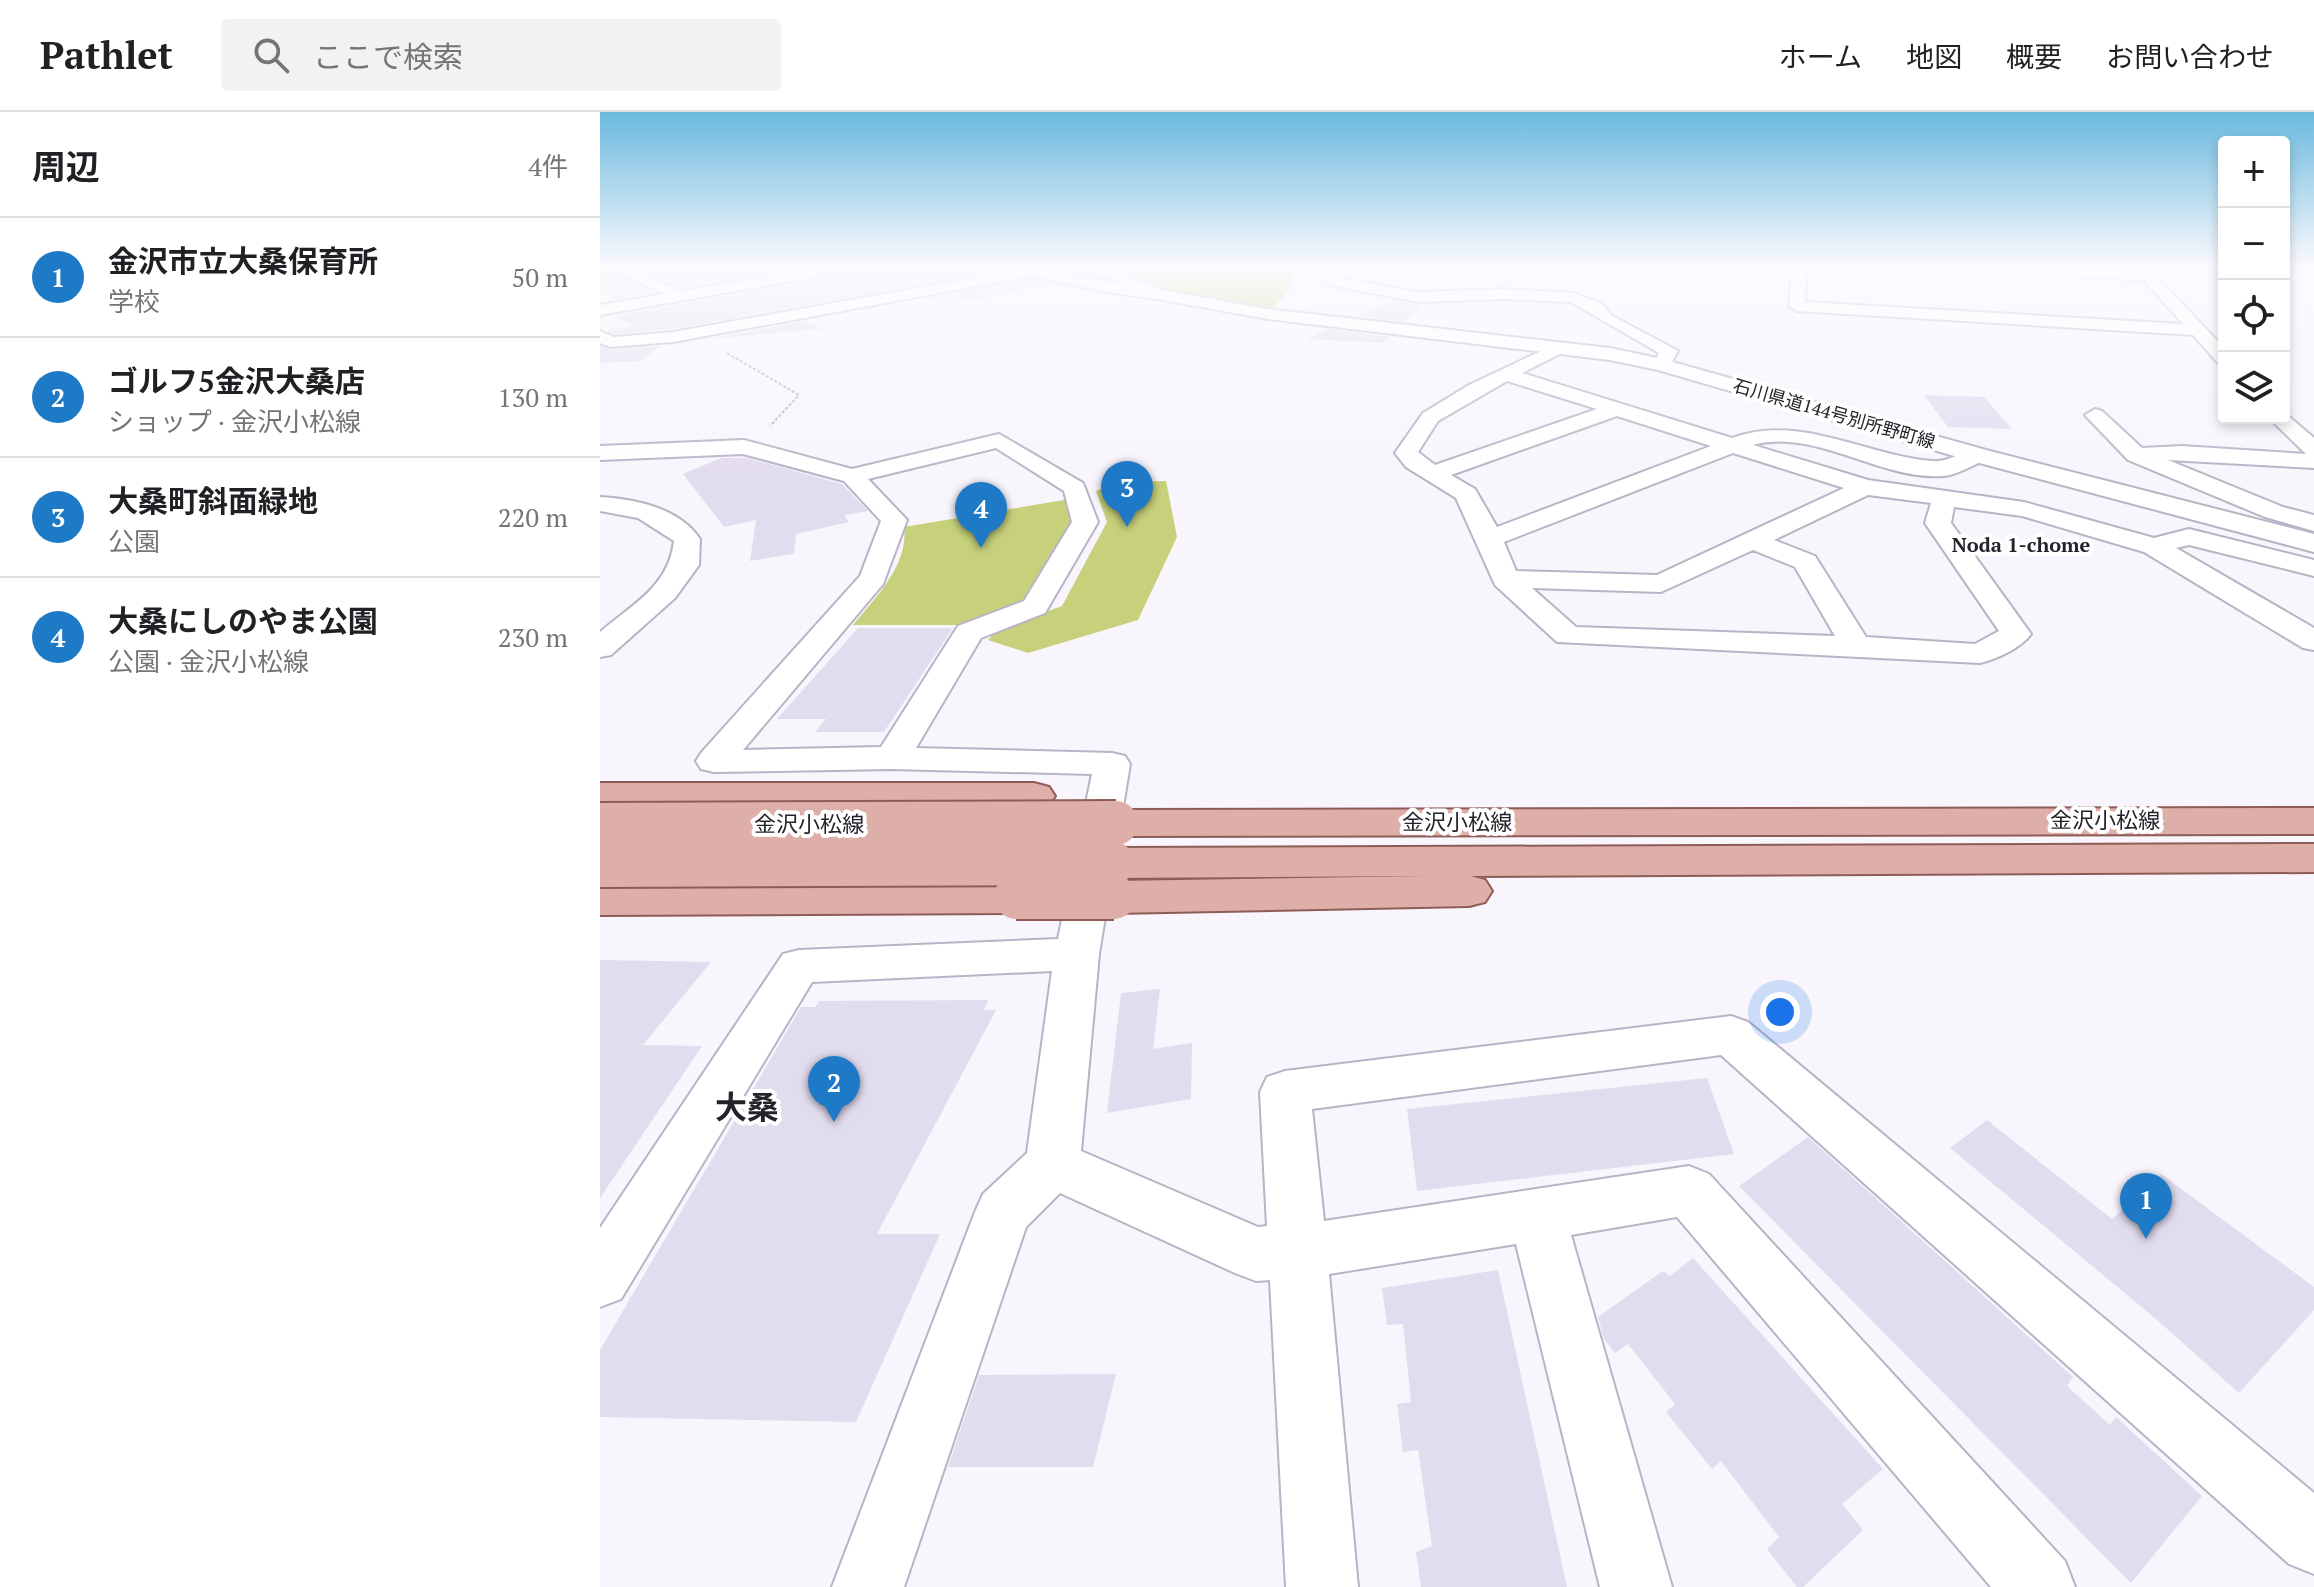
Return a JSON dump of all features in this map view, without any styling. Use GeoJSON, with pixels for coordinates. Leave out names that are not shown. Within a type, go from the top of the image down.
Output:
{"type":"FeatureCollection","features":[{"type":"Feature","properties":{"kind":"main road","name":"石川県道144号別所野町線"},"geometry":{"type":"LineString","coordinates":[[1454,336],[1662,365],[1977,455],[2314,543]]}},
{"type":"Feature","properties":{"kind":"main road"},"geometry":{"type":"LineString","coordinates":[[600,796],[1034,796],[1116,845]]}},
{"type":"Feature","properties":{"kind":"main road","name":"金沢小松線"},"geometry":{"type":"LineString","coordinates":[[600,865],[1116,845],[2143,819],[2314,821]]}},
{"type":"Feature","properties":{"kind":"main road","name":"金沢小松線"},"geometry":{"type":"LineString","coordinates":[[600,825],[1116,845],[1265,897],[1811,881],[2110,858],[2314,858]]}},
{"type":"Feature","properties":{"kind":"main road"},"geometry":{"type":"LineString","coordinates":[[600,899],[1016,897],[1116,845]]}},
{"type":"Feature","properties":{"kind":"street"},"geometry":{"type":"LineString","coordinates":[[600,336],[611,342],[667,336]]}},
{"type":"Feature","properties":{"kind":"street"},"geometry":{"type":"LineString","coordinates":[[1640,336],[1669,351],[1662,365]]}},
{"type":"Feature","properties":{"kind":"street"},"geometry":{"type":"LineString","coordinates":[[2203,336],[2218,352]]}},
{"type":"Feature","properties":{"kind":"street"},"geometry":{"type":"LineString","coordinates":[[1558,348],[1430,417],[1406,453],[1414,462],[1466,494],[1490,539],[1505,579],[1568,636],[1856,646],[1980,654],[2016,634],[1938,523],[1944,499]]}},
{"type":"Feature","properties":{"kind":"street"},"geometry":{"type":"LineString","coordinates":[[1505,374],[1865,487],[2024,509],[2153,546],[2314,641]]}},
{"type":"Feature","properties":{"kind":"street"},"geometry":{"type":"LineString","coordinates":[[1435,473],[1617,409]]}},
{"type":"Feature","properties":{"kind":"street"},"geometry":{"type":"LineString","coordinates":[[2095,415],[2136,455],[2274,512],[2314,523]]}},
{"type":"Feature","properties":{"kind":"street"},"geometry":{"type":"LineString","coordinates":[[2286,424],[2314,449]]}},
{"type":"Feature","properties":{"kind":"street"},"geometry":{"type":"LineString","coordinates":[[1490,539],[1754,437],[1792,435],[1899,465],[1944,469],[1977,455]]}},
{"type":"Feature","properties":{"kind":"street"},"geometry":{"type":"LineString","coordinates":[[600,453],[744,447],[852,476],[999,441],[1075,488],[1085,522],[1035,607],[969,632],[892,758]]}},
{"type":"Feature","properties":{"kind":"street"},"geometry":{"type":"LineString","coordinates":[[2136,455],[2182,453],[2314,461]]}},
{"type":"Feature","properties":{"kind":"street"},"geometry":{"type":"LineString","coordinates":[[852,476],[894,520],[873,578],[714,761],[892,758],[1112,764],[1077,954],[1053,1164],[1003,1212],[868,1587]]}},
{"type":"Feature","properties":{"kind":"street"},"geometry":{"type":"LineString","coordinates":[[1505,579],[1661,584],[1865,487]]}},
{"type":"Feature","properties":{"kind":"street"},"geometry":{"type":"LineString","coordinates":[[600,504],[645,511],[669,521],[687,539],[685,565],[665,592],[600,648]]}},
{"type":"Feature","properties":{"kind":"street"},"geometry":{"type":"LineString","coordinates":[[2153,546],[2189,537],[2314,568]]}},
{"type":"Feature","properties":{"kind":"street"},"geometry":{"type":"LineString","coordinates":[[1753,541],[1805,562],[1856,646]]}},
{"type":"Feature","properties":{"kind":"street"},"geometry":{"type":"LineString","coordinates":[[600,1279],[799,966],[1077,954]]}},
{"type":"Feature","properties":{"kind":"street"},"geometry":{"type":"LineString","coordinates":[[1322,1587],[1285,1092],[1731,1035],[2314,1539]]}},
{"type":"Feature","properties":{"kind":"street"},"geometry":{"type":"LineString","coordinates":[[1053,1164],[1256,1254],[1298,1252],[1689,1191],[2039,1587]]}},
{"type":"Feature","properties":{"kind":"street"},"geometry":{"type":"LineString","coordinates":[[1537,1215],[1636,1587]]}},
{"type":"Feature","properties":{"kind":"path"},"geometry":{"type":"LineString","coordinates":[[723,350],[799,395],[760,437],[744,447]]}},
{"type":"Feature","properties":{"kind":"green space"},"geometry":{"type":"Polygon","coordinates":[[[1166,481],[1177,537],[1138,620],[1028,653],[988,640],[998,629],[1062,606],[1107,522],[1096,491],[1125,482],[1166,481]]]}},
{"type":"Feature","properties":{"kind":"green space"},"geometry":{"type":"Polygon","coordinates":[[[1076,498],[1085,522],[1041,596],[967,625],[853,625],[896,568],[904,541],[904,527],[1076,498]]]}},
{"type":"Feature","properties":{"kind":"building"},"geometry":{"type":"Polygon","coordinates":[[[1314,336],[1390,337],[1383,343],[1307,339],[1314,336]]]}},
{"type":"Feature","properties":{"kind":"building"},"geometry":{"type":"Polygon","coordinates":[[[600,346],[611,350],[660,346],[641,361],[600,363],[600,346]]]}},
{"type":"Feature","properties":{"kind":"building"},"geometry":{"type":"Polygon","coordinates":[[[1924,395],[1984,397],[2012,429],[1948,427],[1924,395]]]}},
{"type":"Feature","properties":{"kind":"building"},"geometry":{"type":"Polygon","coordinates":[[[721,458],[747,458],[842,484],[868,511],[844,515],[849,522],[796,534],[794,554],[750,561],[756,520],[724,527],[683,474],[721,458]]]}},
{"type":"Feature","properties":{"kind":"building"},"geometry":{"type":"Polygon","coordinates":[[[858,628],[953,628],[884,732],[815,732],[826,719],[777,719],[858,628]]]}},
{"type":"Feature","properties":{"kind":"building"},"geometry":{"type":"Polygon","coordinates":[[[600,960],[711,962],[643,1045],[702,1046],[600,1198],[600,960]]]}},
{"type":"Feature","properties":{"kind":"building"},"geometry":{"type":"Polygon","coordinates":[[[1160,989],[1153,1049],[1192,1043],[1191,1099],[1107,1113],[1121,993],[1160,989]]]}},
{"type":"Feature","properties":{"kind":"building"},"geometry":{"type":"Polygon","coordinates":[[[988,1000],[984,1010],[996,1010],[877,1234],[940,1234],[856,1422],[600,1417],[600,1350],[801,1007],[815,1007],[819,1001],[988,1000]]]}},
{"type":"Feature","properties":{"kind":"building"},"geometry":{"type":"Polygon","coordinates":[[[1707,1078],[1734,1154],[1417,1191],[1407,1109],[1707,1078]]]}},
{"type":"Feature","properties":{"kind":"building"},"geometry":{"type":"Polygon","coordinates":[[[1987,1120],[2112,1219],[2161,1174],[2314,1287],[2314,1310],[2239,1393],[2156,1319],[1950,1148],[1987,1120]]]}},
{"type":"Feature","properties":{"kind":"building"},"geometry":{"type":"Polygon","coordinates":[[[1808,1137],[2073,1377],[2067,1386],[2110,1425],[2116,1417],[2202,1496],[2131,1583],[1739,1186],[1808,1137]]]}},
{"type":"Feature","properties":{"kind":"building"},"geometry":{"type":"Polygon","coordinates":[[[1693,1258],[1883,1469],[1842,1504],[1863,1530],[1803,1587],[1797,1587],[1767,1549],[1779,1537],[1721,1461],[1712,1469],[1666,1412],[1675,1404],[1628,1344],[1615,1353],[1604,1339],[1598,1317],[1663,1271],[1670,1276],[1693,1258]]]}},
{"type":"Feature","properties":{"kind":"building"},"geometry":{"type":"Polygon","coordinates":[[[1498,1270],[1567,1587],[1421,1587],[1416,1552],[1432,1546],[1418,1450],[1403,1452],[1397,1404],[1411,1402],[1403,1324],[1387,1325],[1382,1288],[1498,1270]]]}},
{"type":"Feature","properties":{"kind":"building"},"geometry":{"type":"Polygon","coordinates":[[[1116,1374],[1093,1467],[948,1467],[979,1375],[1116,1374]]]}},
{"type":"Feature","properties":{"kind":"place","name":"大桑町斜面緑地"},"geometry":{"type":"Point","coordinates":[1127,527]}},
{"type":"Feature","properties":{"kind":"place","name":"大桑にしのやま公園"},"geometry":{"type":"Point","coordinates":[981,548]}},
{"type":"Feature","properties":{"kind":"place","name":"ゴルフ5金沢大桑店"},"geometry":{"type":"Point","coordinates":[834,1122]}},
{"type":"Feature","properties":{"kind":"place","name":"金沢市立大桑保育所"},"geometry":{"type":"Point","coordinates":[2146,1239]}},
{"type":"Feature","properties":{"kind":"district","name":"Noda 1-chome"},"geometry":{"type":"Point","coordinates":[2021,545]}},
{"type":"Feature","properties":{"kind":"district","name":"大桑"},"geometry":{"type":"Point","coordinates":[747,1108]}}]}
